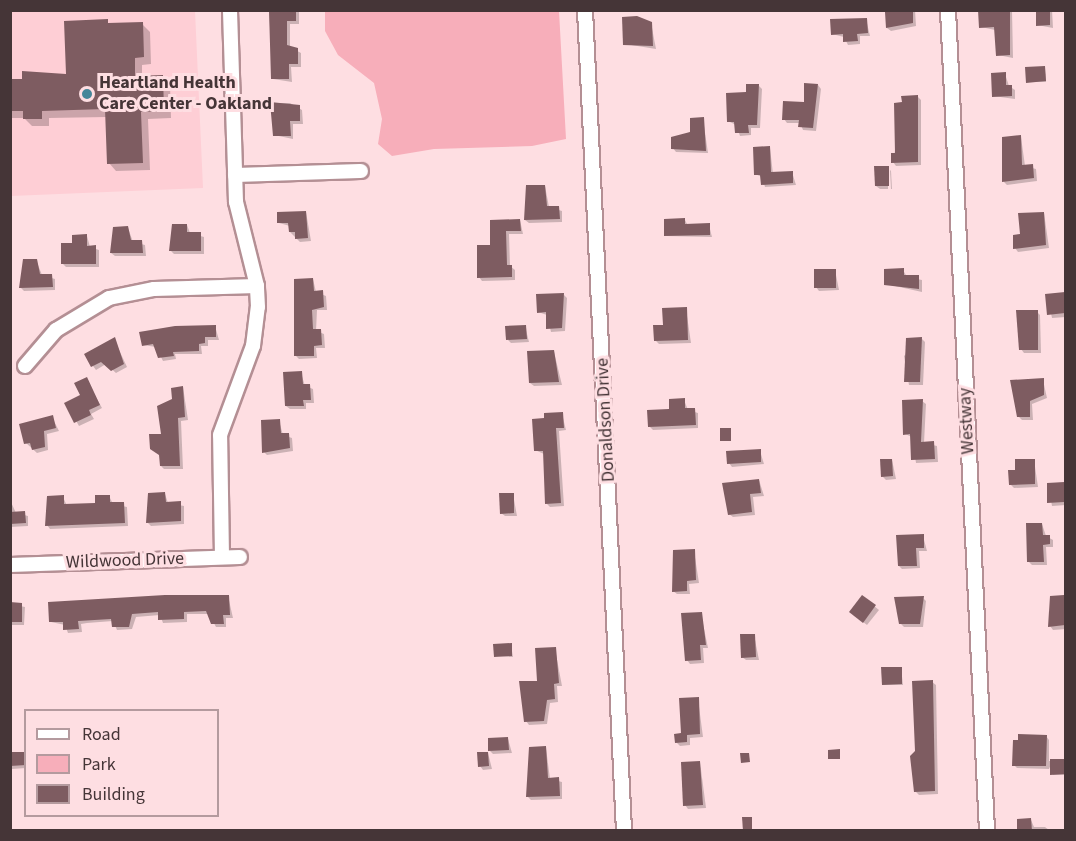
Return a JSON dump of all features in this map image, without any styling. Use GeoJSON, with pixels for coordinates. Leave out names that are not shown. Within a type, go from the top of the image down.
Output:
{"type":"FeatureCollection","features":[{"type":"Feature","properties":{"kind":"street"},"geometry":{"type":"LineString","coordinates":[[222,557],[220,435],[256,334],[257,286],[239,220],[235,175],[230,10]]}},
{"type":"Feature","properties":{"kind":"street","name":"Donaldson Drive"},"geometry":{"type":"LineString","coordinates":[[585,10],[624,831]]}},
{"type":"Feature","properties":{"kind":"street","name":"Westway"},"geometry":{"type":"LineString","coordinates":[[948,10],[987,831]]}},
{"type":"Feature","properties":{"kind":"street"},"geometry":{"type":"LineString","coordinates":[[235,175],[361,171]]}},
{"type":"Feature","properties":{"kind":"street"},"geometry":{"type":"LineString","coordinates":[[25,366],[56,330],[109,298],[154,289],[257,286]]}},
{"type":"Feature","properties":{"kind":"street","name":"Wildwood Drive"},"geometry":{"type":"LineString","coordinates":[[10,565],[240,557]]}},
{"type":"Feature","properties":{"kind":"shaded area"},"geometry":{"type":"Polygon","coordinates":[[[10,11],[195,11],[203,188],[11,196],[10,11]]]}},
{"type":"Feature","properties":{"kind":"green space"},"geometry":{"type":"Polygon","coordinates":[[[325,11],[559,11],[566,139],[532,146],[434,149],[392,156],[378,144],[382,119],[374,83],[338,55],[325,31],[325,11]]]}},
{"type":"Feature","properties":{"kind":"building"},"geometry":{"type":"Polygon","coordinates":[[[269,10],[296,10],[296,21],[287,21],[287,45],[298,48],[298,64],[289,64],[289,79],[271,79],[269,10]]]}},
{"type":"Feature","properties":{"kind":"building"},"geometry":{"type":"Polygon","coordinates":[[[913,10],[913,23],[886,28],[885,12],[913,10]]]}},
{"type":"Feature","properties":{"kind":"building"},"geometry":{"type":"Polygon","coordinates":[[[978,10],[1010,10],[1010,55],[996,56],[994,27],[979,28],[978,10]]]}},
{"type":"Feature","properties":{"kind":"building"},"geometry":{"type":"Polygon","coordinates":[[[1036,10],[1050,10],[1050,25],[1036,26],[1036,10]]]}},
{"type":"Feature","properties":{"kind":"building"},"geometry":{"type":"Polygon","coordinates":[[[637,16],[652,22],[653,46],[623,45],[622,17],[637,16]]]}},
{"type":"Feature","properties":{"kind":"building"},"geometry":{"type":"Polygon","coordinates":[[[867,18],[868,33],[857,34],[858,41],[843,42],[843,34],[831,35],[830,19],[867,18]]]}},
{"type":"Feature","properties":{"kind":"building","name":"Heartland Health Care Center - Oakland"},"geometry":{"type":"Polygon","coordinates":[[[108,19],[108,23],[143,22],[144,57],[135,58],[135,76],[163,75],[164,111],[141,112],[143,163],[107,164],[105,109],[42,111],[42,119],[23,119],[23,111],[10,111],[10,79],[22,79],[22,71],[66,74],[64,21],[108,19]]]}},
{"type":"Feature","properties":{"kind":"building"},"geometry":{"type":"Polygon","coordinates":[[[1045,66],[1046,81],[1026,83],[1025,67],[1045,66]]]}},
{"type":"Feature","properties":{"kind":"building"},"geometry":{"type":"Polygon","coordinates":[[[1006,72],[1006,85],[1012,85],[1012,96],[992,97],[991,73],[1006,72]]]}},
{"type":"Feature","properties":{"kind":"building"},"geometry":{"type":"Polygon","coordinates":[[[804,83],[818,84],[813,128],[798,127],[799,120],[782,120],[783,101],[804,102],[804,83]]]}},
{"type":"Feature","properties":{"kind":"building"},"geometry":{"type":"Polygon","coordinates":[[[746,84],[759,84],[757,125],[748,125],[749,133],[735,133],[734,122],[727,122],[726,93],[746,92],[746,84]]]}},
{"type":"Feature","properties":{"kind":"building"},"geometry":{"type":"Polygon","coordinates":[[[918,95],[918,162],[891,163],[891,153],[895,153],[894,103],[902,102],[901,96],[918,95]]]}},
{"type":"Feature","properties":{"kind":"building"},"geometry":{"type":"Polygon","coordinates":[[[270,102],[300,105],[300,121],[290,121],[291,136],[273,136],[270,102]]]}},
{"type":"Feature","properties":{"kind":"building"},"geometry":{"type":"Polygon","coordinates":[[[704,117],[706,151],[671,149],[671,137],[690,132],[690,118],[704,117]]]}},
{"type":"Feature","properties":{"kind":"building"},"geometry":{"type":"Polygon","coordinates":[[[1021,135],[1022,165],[1033,164],[1034,178],[1002,182],[1002,137],[1021,135]]]}},
{"type":"Feature","properties":{"kind":"building"},"geometry":{"type":"Polygon","coordinates":[[[770,146],[771,172],[793,171],[793,183],[761,185],[760,175],[754,175],[753,147],[770,146]]]}},
{"type":"Feature","properties":{"kind":"building"},"geometry":{"type":"Polygon","coordinates":[[[874,166],[889,166],[889,186],[875,186],[874,166]]]}},
{"type":"Feature","properties":{"kind":"building"},"geometry":{"type":"Polygon","coordinates":[[[526,185],[545,185],[547,206],[559,206],[560,219],[524,220],[526,185]]]}},
{"type":"Feature","properties":{"kind":"building"},"geometry":{"type":"Polygon","coordinates":[[[306,211],[308,238],[295,239],[295,232],[289,232],[288,223],[277,223],[277,212],[306,211]]]}},
{"type":"Feature","properties":{"kind":"building"},"geometry":{"type":"Polygon","coordinates":[[[1044,212],[1046,245],[1013,249],[1013,235],[1020,234],[1018,213],[1044,212]]]}},
{"type":"Feature","properties":{"kind":"building"},"geometry":{"type":"Polygon","coordinates":[[[685,218],[685,224],[710,223],[710,235],[664,236],[664,219],[685,218]]]}},
{"type":"Feature","properties":{"kind":"building"},"geometry":{"type":"Polygon","coordinates":[[[520,219],[521,231],[506,231],[507,265],[512,265],[512,277],[477,278],[477,245],[490,245],[490,220],[520,219]]]}},
{"type":"Feature","properties":{"kind":"building"},"geometry":{"type":"Polygon","coordinates":[[[172,224],[187,224],[187,232],[201,232],[201,251],[169,251],[172,224]]]}},
{"type":"Feature","properties":{"kind":"building"},"geometry":{"type":"Polygon","coordinates":[[[128,226],[131,240],[142,240],[143,253],[110,253],[113,227],[128,226]]]}},
{"type":"Feature","properties":{"kind":"building"},"geometry":{"type":"Polygon","coordinates":[[[87,234],[87,246],[96,245],[96,264],[61,264],[61,243],[72,243],[72,235],[87,234]]]}},
{"type":"Feature","properties":{"kind":"building"},"geometry":{"type":"Polygon","coordinates":[[[23,259],[37,259],[40,274],[52,274],[53,287],[19,288],[23,259]]]}},
{"type":"Feature","properties":{"kind":"building"},"geometry":{"type":"Polygon","coordinates":[[[904,268],[904,275],[919,275],[919,289],[884,285],[884,269],[904,268]]]}},
{"type":"Feature","properties":{"kind":"building"},"geometry":{"type":"Polygon","coordinates":[[[814,269],[836,269],[836,288],[814,288],[814,269]]]}},
{"type":"Feature","properties":{"kind":"building"},"geometry":{"type":"Polygon","coordinates":[[[313,278],[314,291],[323,290],[324,307],[312,310],[313,329],[321,329],[322,345],[314,346],[314,356],[294,356],[294,279],[313,278]]]}},
{"type":"Feature","properties":{"kind":"building"},"geometry":{"type":"Polygon","coordinates":[[[1065,292],[1065,313],[1047,315],[1045,294],[1065,292]]]}},
{"type":"Feature","properties":{"kind":"building"},"geometry":{"type":"Polygon","coordinates":[[[564,293],[562,328],[546,329],[546,312],[537,313],[536,294],[564,293]]]}},
{"type":"Feature","properties":{"kind":"building"},"geometry":{"type":"Polygon","coordinates":[[[687,307],[688,340],[654,341],[653,325],[663,325],[662,308],[687,307]]]}},
{"type":"Feature","properties":{"kind":"building"},"geometry":{"type":"Polygon","coordinates":[[[1016,310],[1038,310],[1038,350],[1019,350],[1016,310]]]}},
{"type":"Feature","properties":{"kind":"building"},"geometry":{"type":"Polygon","coordinates":[[[216,325],[216,337],[205,337],[205,343],[199,344],[199,351],[173,352],[174,356],[158,358],[153,344],[142,346],[139,332],[175,326],[216,325]]]}},
{"type":"Feature","properties":{"kind":"building"},"geometry":{"type":"Polygon","coordinates":[[[526,325],[527,339],[506,340],[505,326],[526,325]]]}},
{"type":"Feature","properties":{"kind":"building"},"geometry":{"type":"Polygon","coordinates":[[[115,337],[124,364],[111,371],[101,362],[91,367],[84,354],[115,337]]]}},
{"type":"Feature","properties":{"kind":"building"},"geometry":{"type":"Polygon","coordinates":[[[922,337],[920,382],[904,382],[906,338],[922,337]]]}},
{"type":"Feature","properties":{"kind":"building"},"geometry":{"type":"Polygon","coordinates":[[[554,350],[559,382],[529,383],[527,351],[554,350]]]}},
{"type":"Feature","properties":{"kind":"building"},"geometry":{"type":"Polygon","coordinates":[[[302,371],[303,384],[310,384],[311,400],[303,400],[304,406],[285,406],[283,372],[302,371]]]}},
{"type":"Feature","properties":{"kind":"building"},"geometry":{"type":"Polygon","coordinates":[[[87,377],[100,405],[89,410],[91,415],[74,423],[64,403],[80,395],[74,383],[87,377]]]}},
{"type":"Feature","properties":{"kind":"building"},"geometry":{"type":"Polygon","coordinates":[[[1044,378],[1044,395],[1030,401],[1030,417],[1017,417],[1010,380],[1044,378]]]}},
{"type":"Feature","properties":{"kind":"building"},"geometry":{"type":"Polygon","coordinates":[[[183,386],[185,417],[178,418],[180,466],[160,466],[159,455],[150,449],[149,434],[161,434],[157,406],[172,399],[171,388],[183,386]]]}},
{"type":"Feature","properties":{"kind":"building"},"geometry":{"type":"Polygon","coordinates":[[[685,398],[685,408],[695,408],[696,425],[648,427],[647,410],[669,409],[669,399],[685,398]]]}},
{"type":"Feature","properties":{"kind":"building"},"geometry":{"type":"Polygon","coordinates":[[[923,399],[921,442],[934,441],[935,459],[911,460],[910,434],[903,435],[902,400],[923,399]]]}},
{"type":"Feature","properties":{"kind":"building"},"geometry":{"type":"Polygon","coordinates":[[[563,412],[564,428],[556,428],[561,503],[545,504],[543,451],[534,451],[532,419],[544,418],[544,413],[563,412]]]}},
{"type":"Feature","properties":{"kind":"building"},"geometry":{"type":"Polygon","coordinates":[[[53,415],[56,428],[44,431],[45,447],[32,450],[30,443],[24,444],[19,424],[53,415]]]}},
{"type":"Feature","properties":{"kind":"building"},"geometry":{"type":"Polygon","coordinates":[[[280,419],[281,433],[289,433],[290,448],[262,453],[261,420],[280,419]]]}},
{"type":"Feature","properties":{"kind":"building"},"geometry":{"type":"Polygon","coordinates":[[[720,428],[731,428],[731,441],[720,441],[720,428]]]}},
{"type":"Feature","properties":{"kind":"building"},"geometry":{"type":"Polygon","coordinates":[[[761,449],[761,462],[727,464],[726,451],[761,449]]]}},
{"type":"Feature","properties":{"kind":"building"},"geometry":{"type":"Polygon","coordinates":[[[880,459],[892,459],[893,476],[881,477],[880,459]]]}},
{"type":"Feature","properties":{"kind":"building"},"geometry":{"type":"Polygon","coordinates":[[[1015,459],[1035,459],[1035,484],[1009,485],[1008,470],[1015,470],[1015,459]]]}},
{"type":"Feature","properties":{"kind":"building"},"geometry":{"type":"Polygon","coordinates":[[[759,479],[761,493],[750,494],[752,512],[728,515],[722,483],[759,479]]]}},
{"type":"Feature","properties":{"kind":"building"},"geometry":{"type":"Polygon","coordinates":[[[1065,482],[1064,502],[1047,503],[1047,483],[1065,482]]]}},
{"type":"Feature","properties":{"kind":"building"},"geometry":{"type":"Polygon","coordinates":[[[165,492],[166,502],[181,501],[181,521],[146,523],[148,493],[165,492]]]}},
{"type":"Feature","properties":{"kind":"building"},"geometry":{"type":"Polygon","coordinates":[[[499,493],[514,493],[514,513],[500,514],[499,493]]]}},
{"type":"Feature","properties":{"kind":"building"},"geometry":{"type":"Polygon","coordinates":[[[64,495],[64,504],[95,503],[95,495],[110,495],[110,502],[124,502],[125,523],[45,526],[47,496],[64,495]]]}},
{"type":"Feature","properties":{"kind":"building"},"geometry":{"type":"Polygon","coordinates":[[[25,511],[26,523],[10,524],[10,512],[25,511]]]}},
{"type":"Feature","properties":{"kind":"building"},"geometry":{"type":"Polygon","coordinates":[[[1026,523],[1042,523],[1043,535],[1050,535],[1050,544],[1043,545],[1044,562],[1027,562],[1026,523]]]}},
{"type":"Feature","properties":{"kind":"building"},"geometry":{"type":"Polygon","coordinates":[[[924,534],[924,548],[916,548],[917,566],[898,566],[896,535],[924,534]]]}},
{"type":"Feature","properties":{"kind":"building"},"geometry":{"type":"Polygon","coordinates":[[[695,549],[696,580],[687,581],[687,591],[672,592],[673,550],[695,549]]]}},
{"type":"Feature","properties":{"kind":"building"},"geometry":{"type":"Polygon","coordinates":[[[165,595],[229,595],[230,615],[223,615],[224,624],[211,624],[206,611],[184,612],[184,619],[158,620],[158,612],[132,614],[129,627],[112,627],[111,619],[78,621],[79,629],[63,630],[63,622],[49,622],[48,602],[165,595]]]}},
{"type":"Feature","properties":{"kind":"building"},"geometry":{"type":"Polygon","coordinates":[[[862,595],[876,605],[863,623],[849,612],[862,595]]]}},
{"type":"Feature","properties":{"kind":"building"},"geometry":{"type":"Polygon","coordinates":[[[1064,595],[1065,625],[1048,627],[1050,596],[1064,595]]]}},
{"type":"Feature","properties":{"kind":"building"},"geometry":{"type":"Polygon","coordinates":[[[924,596],[920,624],[899,624],[894,597],[924,596]]]}},
{"type":"Feature","properties":{"kind":"building"},"geometry":{"type":"Polygon","coordinates":[[[10,602],[22,603],[22,622],[10,622],[10,602]]]}},
{"type":"Feature","properties":{"kind":"building"},"geometry":{"type":"Polygon","coordinates":[[[702,612],[706,645],[700,645],[701,660],[685,661],[681,613],[702,612]]]}},
{"type":"Feature","properties":{"kind":"building"},"geometry":{"type":"Polygon","coordinates":[[[740,634],[755,634],[756,657],[741,658],[740,634]]]}},
{"type":"Feature","properties":{"kind":"building"},"geometry":{"type":"Polygon","coordinates":[[[512,643],[512,656],[494,657],[493,644],[512,643]]]}},
{"type":"Feature","properties":{"kind":"building"},"geometry":{"type":"Polygon","coordinates":[[[556,647],[559,683],[554,684],[555,699],[547,700],[544,721],[524,722],[519,681],[537,681],[535,648],[556,647]]]}},
{"type":"Feature","properties":{"kind":"building"},"geometry":{"type":"Polygon","coordinates":[[[881,667],[902,667],[902,684],[882,685],[881,667]]]}},
{"type":"Feature","properties":{"kind":"building"},"geometry":{"type":"Polygon","coordinates":[[[933,680],[935,791],[914,792],[910,756],[915,751],[912,681],[933,680]]]}},
{"type":"Feature","properties":{"kind":"building"},"geometry":{"type":"Polygon","coordinates":[[[699,697],[700,734],[687,735],[687,742],[675,743],[674,734],[681,733],[679,698],[699,697]]]}},
{"type":"Feature","properties":{"kind":"building"},"geometry":{"type":"Polygon","coordinates":[[[1018,734],[1047,735],[1046,766],[1012,766],[1013,740],[1018,740],[1018,734]]]}},
{"type":"Feature","properties":{"kind":"building"},"geometry":{"type":"Polygon","coordinates":[[[508,737],[509,750],[488,751],[488,738],[508,737]]]}},
{"type":"Feature","properties":{"kind":"building"},"geometry":{"type":"Polygon","coordinates":[[[546,746],[548,778],[559,777],[560,796],[526,797],[529,747],[546,746]]]}},
{"type":"Feature","properties":{"kind":"building"},"geometry":{"type":"Polygon","coordinates":[[[840,749],[840,759],[828,759],[828,750],[840,749]]]}},
{"type":"Feature","properties":{"kind":"building"},"geometry":{"type":"Polygon","coordinates":[[[10,752],[24,752],[24,765],[10,766],[10,752]]]}},
{"type":"Feature","properties":{"kind":"building"},"geometry":{"type":"Polygon","coordinates":[[[477,752],[488,752],[489,766],[478,767],[477,752]]]}},
{"type":"Feature","properties":{"kind":"building"},"geometry":{"type":"Polygon","coordinates":[[[740,753],[749,753],[750,762],[741,763],[740,753]]]}},
{"type":"Feature","properties":{"kind":"building"},"geometry":{"type":"Polygon","coordinates":[[[1050,759],[1065,759],[1065,774],[1050,775],[1050,759]]]}},
{"type":"Feature","properties":{"kind":"building"},"geometry":{"type":"Polygon","coordinates":[[[700,761],[703,805],[683,806],[681,762],[700,761]]]}},
{"type":"Feature","properties":{"kind":"building"},"geometry":{"type":"Polygon","coordinates":[[[742,817],[752,817],[752,831],[743,831],[742,817]]]}},
{"type":"Feature","properties":{"kind":"building"},"geometry":{"type":"Polygon","coordinates":[[[1031,818],[1032,831],[1017,831],[1017,819],[1031,818]]]}},
{"type":"Feature","properties":{"kind":"place","name":"Heartland Health Care Center - Oakland"},"geometry":{"type":"Point","coordinates":[87,94]}}]}
